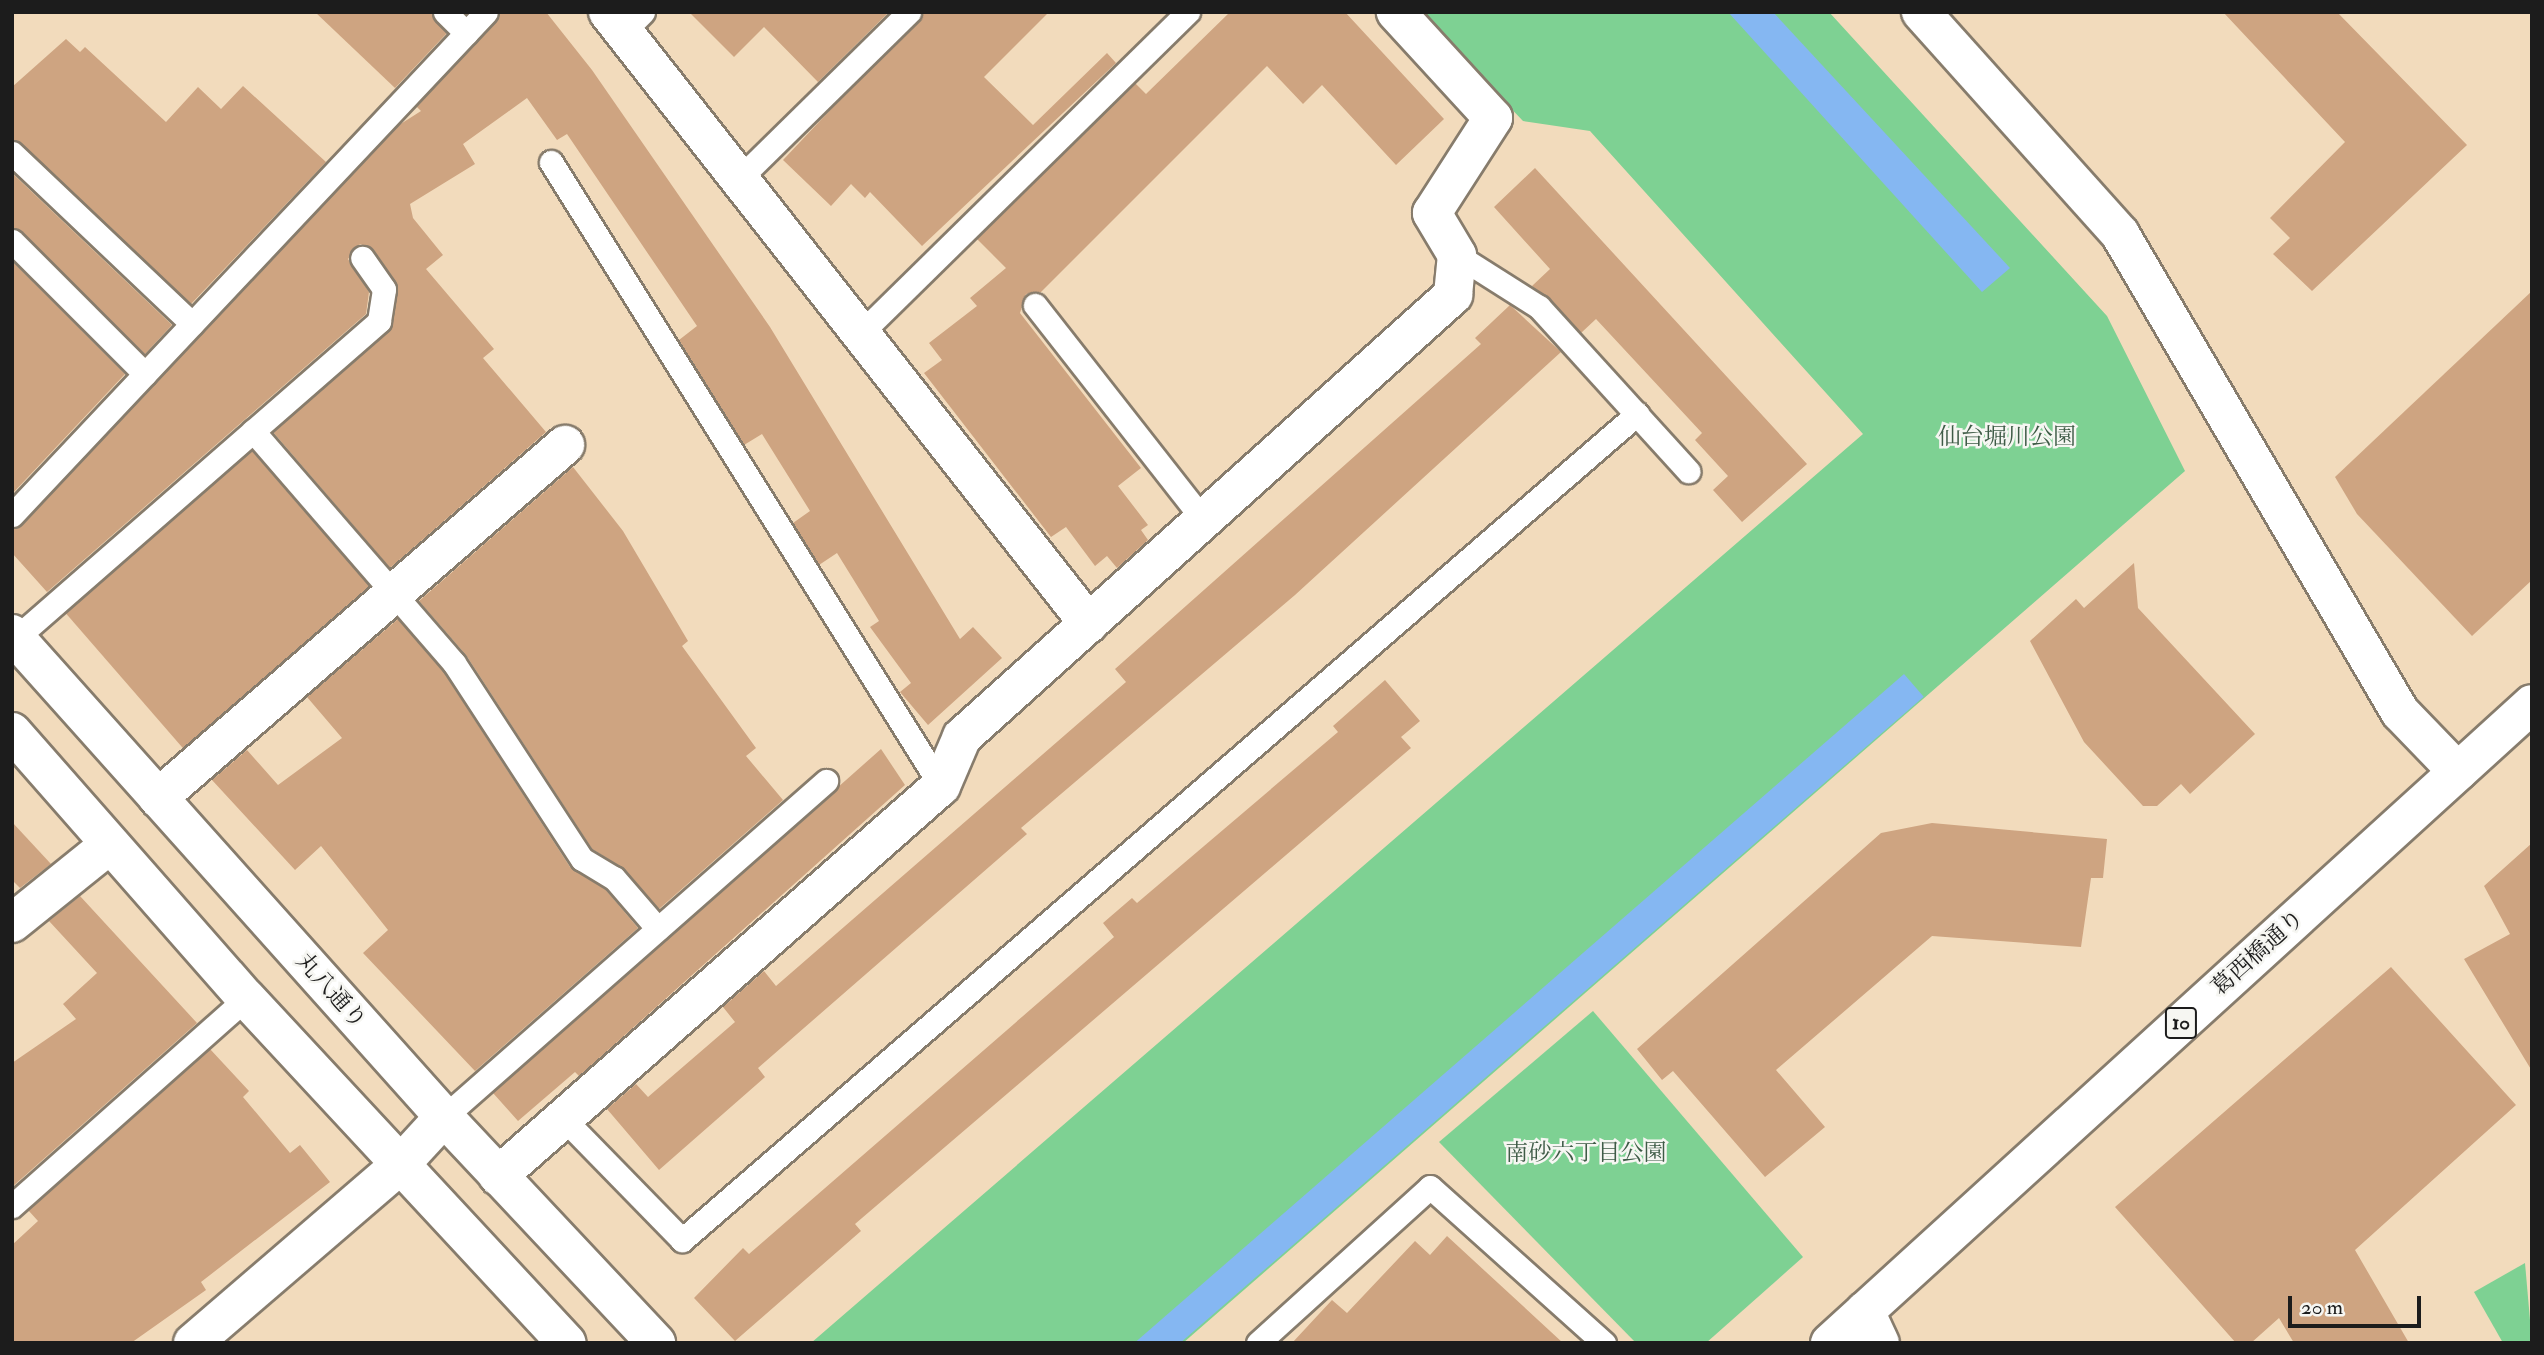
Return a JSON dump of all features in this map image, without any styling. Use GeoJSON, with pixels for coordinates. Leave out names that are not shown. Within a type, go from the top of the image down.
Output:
{"type":"FeatureCollection","features":[{"type":"Feature","properties":{"kind":"street"},"geometry":{"type":"LineString","coordinates":[[498,1176],[941,786],[962,737],[1206,523],[1453,295],[1457,255],[1432,213],[1493,118],[1396,12]]}},
{"type":"Feature","properties":{"kind":"street"},"geometry":{"type":"LineString","coordinates":[[1921,12],[2120,234],[2400,712],[2458,772]]}},
{"type":"Feature","properties":{"kind":"street"},"geometry":{"type":"LineString","coordinates":[[625,18],[740,178],[1089,624]]}},
{"type":"Feature","properties":{"kind":"street"},"geometry":{"type":"LineString","coordinates":[[158,798],[565,445]]}},
{"type":"Feature","properties":{"kind":"street","name":"丸八通り"},"geometry":{"type":"LineString","coordinates":[[14,636],[444,1117],[656,1343]]}},
{"type":"Feature","properties":{"kind":"street","name":"葛西橋通り"},"geometry":{"type":"LineString","coordinates":[[1830,1343],[1873,1327],[2532,704]]}},
{"type":"Feature","properties":{"kind":"street"},"geometry":{"type":"LineString","coordinates":[[12,733],[108,845],[246,998],[399,1166],[567,1343]]}},
{"type":"Feature","properties":{"kind":"street"},"geometry":{"type":"LineString","coordinates":[[12,923],[108,845]]}},
{"type":"Feature","properties":{"kind":"street"},"geometry":{"type":"LineString","coordinates":[[193,1343],[399,1166],[444,1117]]}},
{"type":"Feature","properties":{"kind":"lane"},"geometry":{"type":"LineString","coordinates":[[444,12],[466,33]]}},
{"type":"Feature","properties":{"kind":"lane"},"geometry":{"type":"LineString","coordinates":[[12,515],[486,12]]}},
{"type":"Feature","properties":{"kind":"lane"},"geometry":{"type":"LineString","coordinates":[[740,178],[909,12]]}},
{"type":"Feature","properties":{"kind":"lane"},"geometry":{"type":"LineString","coordinates":[[860,334],[1188,12]]}},
{"type":"Feature","properties":{"kind":"lane"},"geometry":{"type":"LineString","coordinates":[[12,153],[192,324]]}},
{"type":"Feature","properties":{"kind":"lane"},"geometry":{"type":"LineString","coordinates":[[551,162],[941,786]]}},
{"type":"Feature","properties":{"kind":"lane"},"geometry":{"type":"LineString","coordinates":[[12,241],[145,374]]}},
{"type":"Feature","properties":{"kind":"lane"},"geometry":{"type":"LineString","coordinates":[[1457,255],[1539,307],[1688,471]]}},
{"type":"Feature","properties":{"kind":"lane"},"geometry":{"type":"LineString","coordinates":[[14,636],[379,321],[384,289],[362,258]]}},
{"type":"Feature","properties":{"kind":"lane"},"geometry":{"type":"LineString","coordinates":[[1035,305],[1206,523]]}},
{"type":"Feature","properties":{"kind":"lane"},"geometry":{"type":"LineString","coordinates":[[562,1117],[682,1240],[1637,414]]}},
{"type":"Feature","properties":{"kind":"lane"},"geometry":{"type":"LineString","coordinates":[[253,431],[395,591],[454,663],[582,859],[614,878],[658,929]]}},
{"type":"Feature","properties":{"kind":"lane"},"geometry":{"type":"LineString","coordinates":[[444,1117],[827,781]]}},
{"type":"Feature","properties":{"kind":"lane"},"geometry":{"type":"LineString","coordinates":[[12,1206],[246,998]]}},
{"type":"Feature","properties":{"kind":"lane"},"geometry":{"type":"LineString","coordinates":[[1258,1343],[1430,1187],[1604,1343]]}},
{"type":"Feature","properties":{"kind":"green space","name":"仙台堀川公園"},"geometry":{"type":"Polygon","coordinates":[[[1419,12],[1829,12],[2107,316],[2185,471],[1183,1343],[811,1343],[1863,434],[1590,131],[1523,121],[1419,12]]]}},
{"type":"Feature","properties":{"kind":"green space","name":"南砂六丁目公園"},"geometry":{"type":"Polygon","coordinates":[[[1593,1011],[1803,1257],[1706,1343],[1636,1343],[1439,1142],[1593,1011]]]}},
{"type":"Feature","properties":{"kind":"green space"},"geometry":{"type":"Polygon","coordinates":[[[2525,1263],[2532,1343],[2503,1343],[2474,1292],[2525,1263]]]}},
{"type":"Feature","properties":{"kind":"water"},"geometry":{"type":"Polygon","coordinates":[[[1728,12],[1773,12],[2010,268],[1982,292],[1728,12]]]}},
{"type":"Feature","properties":{"kind":"water"},"geometry":{"type":"Polygon","coordinates":[[[1904,674],[1924,697],[1180,1343],[1134,1343],[1904,674]]]}},
{"type":"Feature","properties":{"kind":"building"},"geometry":{"type":"Polygon","coordinates":[[[315,12],[431,12],[447,33],[395,88],[315,12]]]}},
{"type":"Feature","properties":{"kind":"building"},"geometry":{"type":"Polygon","coordinates":[[[500,12],[546,12],[592,70],[770,327],[960,639],[973,627],[1002,658],[928,725],[900,692],[911,683],[870,627],[879,621],[837,553],[819,565],[793,523],[810,511],[762,434],[744,445],[679,340],[697,326],[567,134],[557,140],[527,98],[463,144],[475,164],[410,204],[413,218],[443,255],[426,269],[494,349],[483,358],[546,432],[390,568],[273,432],[393,324],[396,282],[373,249],[360,244],[348,259],[369,292],[366,314],[47,592],[12,553],[12,529],[399,125],[421,111],[416,106],[500,12]]]}},
{"type":"Feature","properties":{"kind":"building"},"geometry":{"type":"Polygon","coordinates":[[[689,12],[889,12],[818,82],[764,27],[734,57],[689,12]]]}},
{"type":"Feature","properties":{"kind":"building"},"geometry":{"type":"Polygon","coordinates":[[[923,12],[1049,12],[984,77],[1033,125],[1107,53],[1116,63],[922,246],[870,192],[865,198],[851,184],[831,206],[783,160],[923,12]]]}},
{"type":"Feature","properties":{"kind":"building"},"geometry":{"type":"Polygon","coordinates":[[[1230,12],[1345,12],[1444,119],[1396,165],[1322,85],[1303,104],[1267,66],[1041,292],[1026,294],[1020,313],[1141,468],[1118,486],[1148,525],[1141,530],[1148,540],[1117,568],[1107,556],[1095,566],[1066,527],[1051,537],[924,373],[942,360],[929,343],[977,306],[970,298],[1006,268],[977,239],[1135,83],[1146,94],[1230,12]]]}},
{"type":"Feature","properties":{"kind":"building"},"geometry":{"type":"Polygon","coordinates":[[[2223,12],[2337,12],[2467,145],[2312,291],[2273,254],[2290,238],[2270,218],[2345,142],[2223,12]]]}},
{"type":"Feature","properties":{"kind":"building"},"geometry":{"type":"Polygon","coordinates":[[[66,39],[80,52],[85,47],[166,122],[198,87],[221,109],[243,86],[326,162],[191,304],[12,139],[12,87],[66,39]]]}},
{"type":"Feature","properties":{"kind":"building"},"geometry":{"type":"Polygon","coordinates":[[[1535,168],[1807,464],[1742,522],[1713,490],[1728,476],[1695,440],[1702,433],[1596,319],[1581,333],[1532,286],[1550,269],[1494,207],[1535,168]]]}},
{"type":"Feature","properties":{"kind":"building"},"geometry":{"type":"Polygon","coordinates":[[[12,173],[172,325],[145,354],[12,227],[12,173]]]}},
{"type":"Feature","properties":{"kind":"building"},"geometry":{"type":"Polygon","coordinates":[[[12,261],[125,374],[12,494],[12,261]]]}},
{"type":"Feature","properties":{"kind":"building"},"geometry":{"type":"Polygon","coordinates":[[[2532,291],[2532,580],[2472,636],[2357,514],[2335,477],[2532,291]]]}},
{"type":"Feature","properties":{"kind":"building"},"geometry":{"type":"Polygon","coordinates":[[[1510,305],[1561,352],[1295,595],[1021,828],[1027,834],[758,1068],[765,1077],[659,1170],[607,1109],[636,1084],[648,1097],[735,1022],[723,1007],[764,971],[776,986],[1126,682],[1115,669],[1481,344],[1475,338],[1510,305]]]}},
{"type":"Feature","properties":{"kind":"building"},"geometry":{"type":"Polygon","coordinates":[[[252,451],[369,586],[183,748],[66,613],[252,451]]]}},
{"type":"Feature","properties":{"kind":"building"},"geometry":{"type":"Polygon","coordinates":[[[573,467],[623,531],[688,641],[682,646],[756,748],[746,756],[783,800],[659,909],[624,869],[592,849],[466,655],[419,601],[573,467]]]}},
{"type":"Feature","properties":{"kind":"building"},"geometry":{"type":"Polygon","coordinates":[[[2134,563],[2138,608],[2255,734],[2190,794],[2181,784],[2157,806],[2143,806],[2084,742],[2030,641],[2076,599],[2084,608],[2134,563]]]}},
{"type":"Feature","properties":{"kind":"building"},"geometry":{"type":"Polygon","coordinates":[[[398,619],[443,671],[570,867],[605,889],[638,928],[475,1071],[363,953],[388,930],[321,846],[295,870],[212,780],[247,750],[278,785],[342,738],[307,697],[398,619]]]}},
{"type":"Feature","properties":{"kind":"building"},"geometry":{"type":"Polygon","coordinates":[[[1385,680],[1420,721],[1401,737],[1411,748],[855,1224],[861,1231],[735,1341],[694,1298],[743,1248],[749,1254],[1114,937],[1103,923],[1132,898],[1137,903],[1338,732],[1333,726],[1385,680]]]}},
{"type":"Feature","properties":{"kind":"building"},"geometry":{"type":"Polygon","coordinates":[[[881,749],[905,785],[579,1076],[575,1072],[518,1121],[493,1093],[881,749]]]}},
{"type":"Feature","properties":{"kind":"building"},"geometry":{"type":"Polygon","coordinates":[[[12,822],[51,864],[20,888],[12,880],[12,822]]]}},
{"type":"Feature","properties":{"kind":"building"},"geometry":{"type":"Polygon","coordinates":[[[1932,823],[2107,839],[2103,878],[2091,878],[2081,947],[1932,936],[1776,1070],[1825,1127],[1765,1177],[1673,1071],[1662,1080],[1637,1049],[1881,833],[1932,823]]]}},
{"type":"Feature","properties":{"kind":"building"},"geometry":{"type":"Polygon","coordinates":[[[2532,843],[2532,1071],[2464,959],[2510,934],[2484,886],[2532,843]]]}},
{"type":"Feature","properties":{"kind":"building"},"geometry":{"type":"Polygon","coordinates":[[[80,896],[197,1023],[12,1187],[12,1063],[76,1019],[63,1004],[97,973],[49,921],[80,896]]]}},
{"type":"Feature","properties":{"kind":"building"},"geometry":{"type":"Polygon","coordinates":[[[2391,967],[2516,1105],[2355,1250],[2409,1343],[2294,1343],[2279,1318],[2251,1343],[2236,1343],[2115,1207],[2391,967]]]}},
{"type":"Feature","properties":{"kind":"building"},"geometry":{"type":"Polygon","coordinates":[[[210,1049],[249,1091],[243,1097],[290,1153],[300,1145],[330,1182],[201,1282],[206,1290],[131,1343],[12,1343],[12,1245],[38,1221],[28,1210],[210,1049]]]}},
{"type":"Feature","properties":{"kind":"building"},"geometry":{"type":"Polygon","coordinates":[[[1447,1236],[1563,1343],[1292,1343],[1332,1300],[1347,1313],[1415,1241],[1430,1255],[1447,1236]]]}}]}
